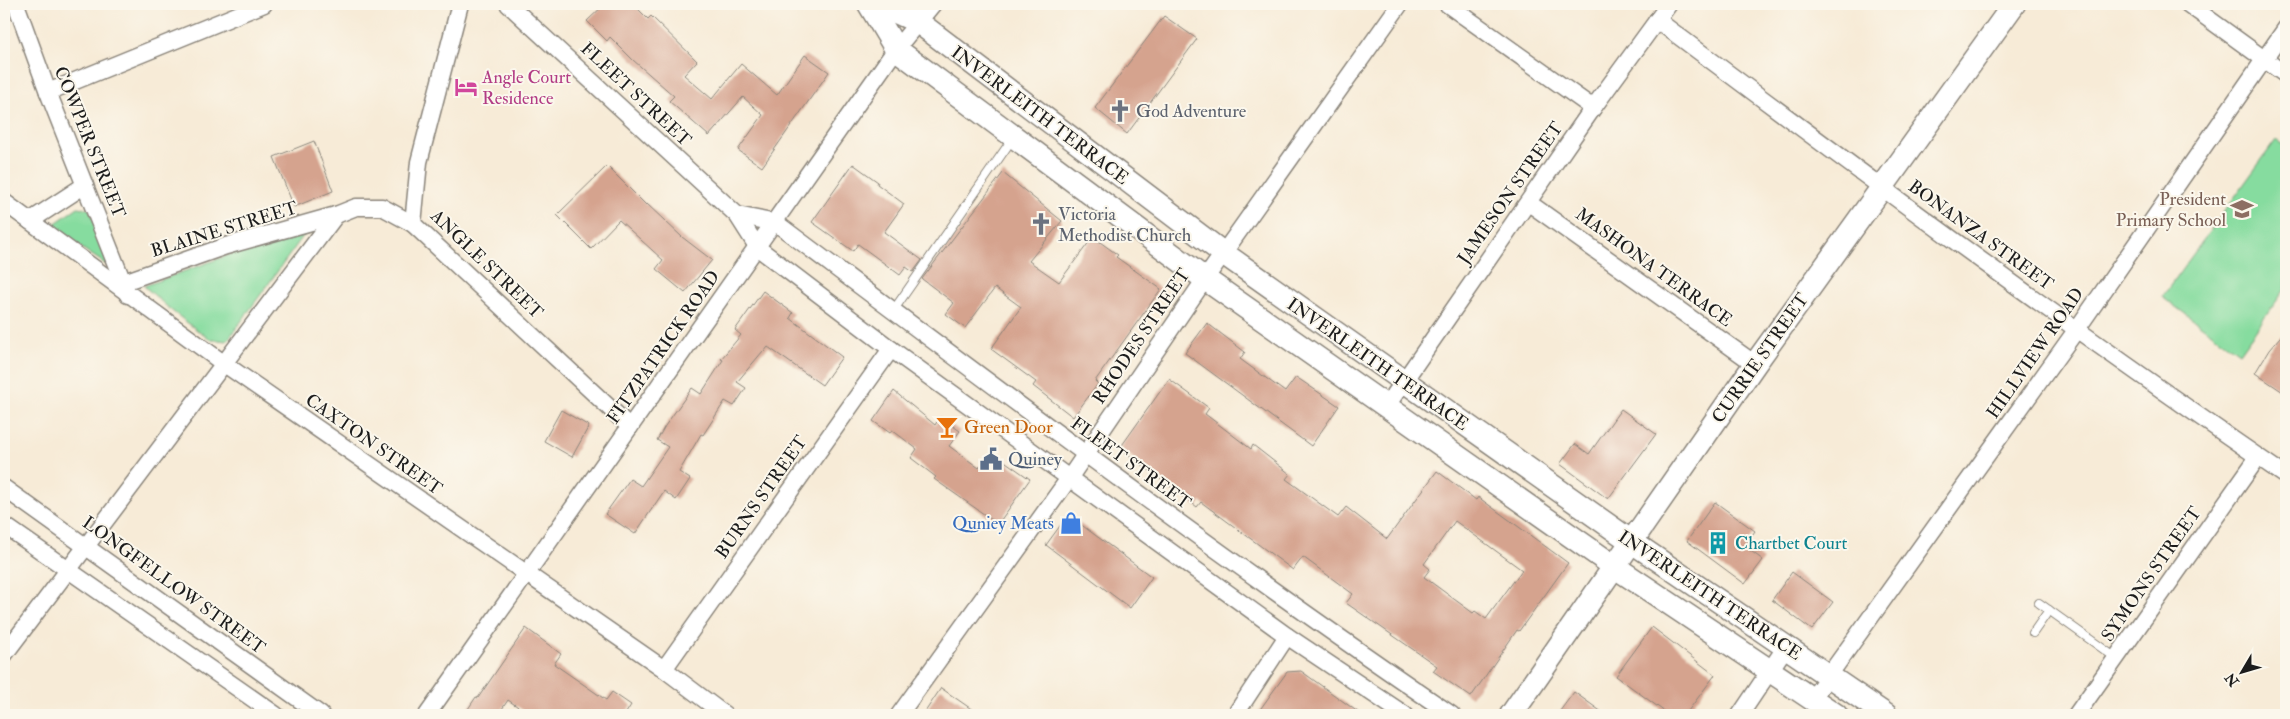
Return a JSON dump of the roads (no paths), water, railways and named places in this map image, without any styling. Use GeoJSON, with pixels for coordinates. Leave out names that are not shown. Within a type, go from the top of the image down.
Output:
{"type":"FeatureCollection","features":[{"type":"Feature","properties":{"kind":"street","name":"COWPER STREET"},"geometry":{"type":"LineString","coordinates":[[16,4],[48,92],[126,288]]}},
{"type":"Feature","properties":{"kind":"street"},"geometry":{"type":"LineString","coordinates":[[48,92],[264,4]]}},
{"type":"Feature","properties":{"kind":"street","name":"ANGLE STREET"},"geometry":{"type":"LineString","coordinates":[[460,4],[419,162],[413,224],[630,427]]}},
{"type":"Feature","properties":{"kind":"street","name":"FLEET STREET"},"geometry":{"type":"LineString","coordinates":[[508,4],[737,215],[758,248],[891,349],[1287,636],[1404,715]]}},
{"type":"Feature","properties":{"kind":"street","name":"INVERLEITH TERRACE"},"geometry":{"type":"LineString","coordinates":[[869,4],[896,49],[1204,279],[1615,567],[1836,715]]}},
{"type":"Feature","properties":{"kind":"street","name":"INVERLEITH TERRACE"},"geometry":{"type":"LineString","coordinates":[[878,4],[918,22],[1223,253],[1632,542],[1886,715]]}},
{"type":"Feature","properties":{"kind":"street","name":"FITZPATRICK ROAD"},"geometry":{"type":"LineString","coordinates":[[428,715],[776,223],[896,49],[934,4]]}},
{"type":"Feature","properties":{"kind":"street","name":"RHODES STREET"},"geometry":{"type":"LineString","coordinates":[[899,715],[1070,477],[1204,279],[1400,4]]}},
{"type":"Feature","properties":{"kind":"street"},"geometry":{"type":"LineString","coordinates":[[1448,4],[1593,108]]}},
{"type":"Feature","properties":{"kind":"street","name":"JAMESON STREET"},"geometry":{"type":"LineString","coordinates":[[1386,407],[1593,108],[1669,4]]}},
{"type":"Feature","properties":{"kind":"street","name":"CURRIE STREET"},"geometry":{"type":"LineString","coordinates":[[1511,715],[1880,187],[2014,4]]}},
{"type":"Feature","properties":{"kind":"street"},"geometry":{"type":"LineString","coordinates":[[2188,4],[2286,75]]}},
{"type":"Feature","properties":{"kind":"street","name":"BONANZA STREET"},"geometry":{"type":"LineString","coordinates":[[1657,20],[1880,187],[2286,476]]}},
{"type":"Feature","properties":{"kind":"street","name":"HILLVIEW ROAD"},"geometry":{"type":"LineString","coordinates":[[1812,699],[2077,329],[2286,28]]}},
{"type":"Feature","properties":{"kind":"street"},"geometry":{"type":"LineString","coordinates":[[30,221],[85,185]]}},
{"type":"Feature","properties":{"kind":"street","name":"CAXTON STREET"},"geometry":{"type":"LineString","coordinates":[[4,202],[126,288],[223,363],[664,669],[725,715]]}},
{"type":"Feature","properties":{"kind":"street","name":"MASHONA TERRACE"},"geometry":{"type":"LineString","coordinates":[[1529,203],[1755,364]]}},
{"type":"Feature","properties":{"kind":"street","name":"BLAINE STREET"},"geometry":{"type":"LineString","coordinates":[[126,288],[226,246],[336,215],[356,206],[382,207],[413,224]]}},
{"type":"Feature","properties":{"kind":"street"},"geometry":{"type":"LineString","coordinates":[[4,655],[84,546],[336,215]]}},
{"type":"Feature","properties":{"kind":"street","name":"FLEET STREET"},"geometry":{"type":"LineString","coordinates":[[737,215],[776,223],[1085,455],[1304,614],[1452,715]]}},
{"type":"Feature","properties":{"kind":"street","name":"BURNS STREET"},"geometry":{"type":"LineString","coordinates":[[664,669],[891,349]]}},
{"type":"Feature","properties":{"kind":"street","name":"SYMONS STREET"},"geometry":{"type":"LineString","coordinates":[[2076,715],[2258,457]]}},
{"type":"Feature","properties":{"kind":"street","name":"LONGFELLOW STREET"},"geometry":{"type":"LineString","coordinates":[[4,488],[321,715]]}},
{"type":"Feature","properties":{"kind":"street"},"geometry":{"type":"LineString","coordinates":[[4,525],[276,715]]}},
{"type":"Feature","properties":{"kind":"street"},"geometry":{"type":"LineString","coordinates":[[1235,715],[1287,636]]}},
{"type":"Feature","properties":{"kind":"street"},"geometry":{"type":"LineString","coordinates":[[1740,715],[1785,648]]}},
{"type":"Feature","properties":{"kind":"lane"},"geometry":{"type":"LineString","coordinates":[[893,311],[1014,137]]}},
{"type":"Feature","properties":{"kind":"lane"},"geometry":{"type":"LineString","coordinates":[[2039,603],[2116,658]]}},
{"type":"Feature","properties":{"kind":"lane"},"geometry":{"type":"LineString","coordinates":[[2033,633],[2049,610]]}},
{"type":"Feature","properties":{"kind":"place","name":"Angle Court Residence"},"geometry":{"type":"Point","coordinates":[466,87]}},
{"type":"Feature","properties":{"kind":"place","name":"God Adventure"},"geometry":{"type":"Point","coordinates":[1120,111]}},
{"type":"Feature","properties":{"kind":"place","name":"President Primary School"},"geometry":{"type":"Point","coordinates":[2242,209]}},
{"type":"Feature","properties":{"kind":"place","name":"Victoria Methodist Church"},"geometry":{"type":"Point","coordinates":[1041,224]}},
{"type":"Feature","properties":{"kind":"place","name":"Green Door"},"geometry":{"type":"Point","coordinates":[947,427]}},
{"type":"Feature","properties":{"kind":"place","name":"Quiney"},"geometry":{"type":"Point","coordinates":[991,459]}},
{"type":"Feature","properties":{"kind":"place","name":"Quniey Meats"},"geometry":{"type":"Point","coordinates":[1071,523]}},
{"type":"Feature","properties":{"kind":"place","name":"Chartbet Court"},"geometry":{"type":"Point","coordinates":[1718,543]}}]}
